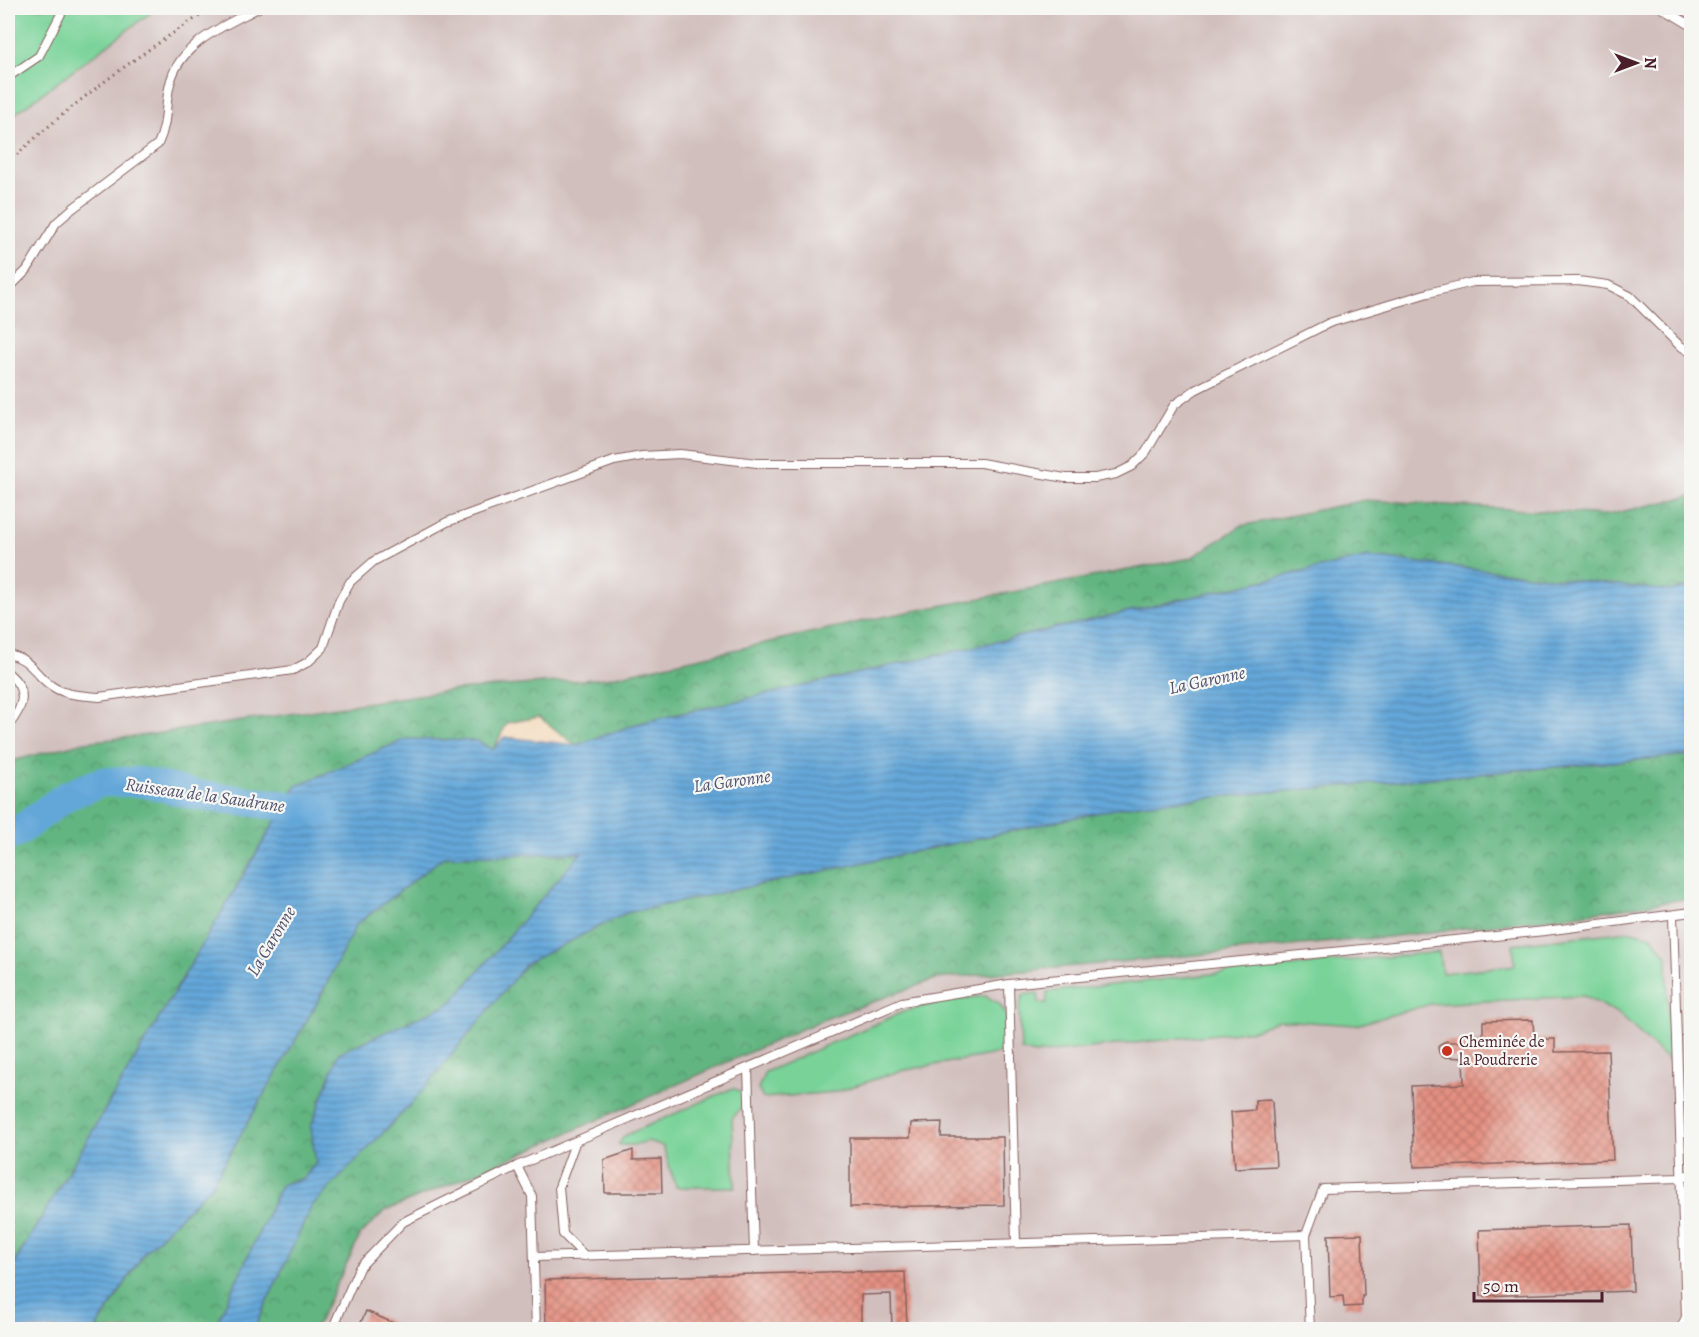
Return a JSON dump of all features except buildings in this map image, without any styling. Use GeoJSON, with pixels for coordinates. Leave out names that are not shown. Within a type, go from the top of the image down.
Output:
{"type":"FeatureCollection","features":[{"type":"Feature","properties":{"kind":"lane"},"geometry":{"type":"LineString","coordinates":[[8,77],[39,56],[64,8]]}},
{"type":"Feature","properties":{"kind":"lane"},"geometry":{"type":"LineString","coordinates":[[8,289],[27,270],[56,223],[158,144],[165,130],[170,81],[178,61],[189,49],[258,8]]}},
{"type":"Feature","properties":{"kind":"lane"},"geometry":{"type":"LineString","coordinates":[[1662,8],[1692,26]]}},
{"type":"Feature","properties":{"kind":"lane"},"geometry":{"type":"LineString","coordinates":[[8,654],[30,664],[49,684],[68,694],[99,697],[293,670],[308,662],[323,648],[339,601],[350,582],[375,561],[447,522],[614,461],[642,456],[680,454],[757,463],[981,463],[1065,478],[1095,478],[1116,474],[1132,466],[1146,452],[1174,405],[1195,390],[1329,323],[1473,282],[1578,281],[1608,285],[1630,296],[1679,345],[1692,353]]}},
{"type":"Feature","properties":{"kind":"lane"},"geometry":{"type":"LineString","coordinates":[[8,673],[17,681],[22,693],[20,711],[8,726]]}},
{"type":"Feature","properties":{"kind":"lane"},"geometry":{"type":"LineString","coordinates":[[332,1329],[359,1268],[403,1222],[517,1166],[902,1002],[1009,984],[1545,931],[1692,912]]}},
{"type":"Feature","properties":{"kind":"lane"},"geometry":{"type":"LineString","coordinates":[[1673,915],[1686,1329]]}},
{"type":"Feature","properties":{"kind":"lane"},"geometry":{"type":"LineString","coordinates":[[1009,984],[1016,1243]]}},
{"type":"Feature","properties":{"kind":"lane"},"geometry":{"type":"LineString","coordinates":[[748,1068],[754,1251]]}},
{"type":"Feature","properties":{"kind":"lane"},"geometry":{"type":"LineString","coordinates":[[575,1143],[559,1187],[563,1234],[585,1256]]}},
{"type":"Feature","properties":{"kind":"lane"},"geometry":{"type":"LineString","coordinates":[[517,1166],[532,1196],[536,1329]]}},
{"type":"Feature","properties":{"kind":"lane"},"geometry":{"type":"LineString","coordinates":[[1310,1329],[1306,1235],[1323,1189],[1681,1178],[1692,1173]]}},
{"type":"Feature","properties":{"kind":"lane"},"geometry":{"type":"LineString","coordinates":[[534,1257],[1306,1235]]}},
{"type":"Feature","properties":{"kind":"lane"},"geometry":{"type":"LineString","coordinates":[[1680,1329],[1686,1317]]}},
{"type":"Feature","properties":{"kind":"path"},"geometry":{"type":"LineString","coordinates":[[8,163],[109,77],[158,42],[212,8]]}},
{"type":"Feature","properties":{"kind":"shaded area"},"geometry":{"type":"Polygon","coordinates":[[[8,8],[1691,8],[1691,496],[1607,515],[1365,500],[1241,526],[1191,558],[882,617],[607,678],[446,691],[85,742],[8,762],[8,8]]]}},
{"type":"Feature","properties":{"kind":"shaded area"},"geometry":{"type":"Polygon","coordinates":[[[1691,898],[1691,1329],[315,1330],[361,1234],[385,1211],[498,1164],[822,1020],[936,979],[1388,937],[1569,916],[1691,898]]]}},
{"type":"Feature","properties":{"kind":"green space"},"geometry":{"type":"Polygon","coordinates":[[[8,8],[157,8],[8,119],[8,8]]]}},
{"type":"Feature","properties":{"kind":"green space"},"geometry":{"type":"Polygon","coordinates":[[[1691,496],[1691,586],[1670,591],[1368,557],[640,723],[576,745],[539,717],[507,723],[493,750],[296,786],[8,1274],[8,762],[85,742],[446,691],[607,678],[882,617],[1191,558],[1241,526],[1365,500],[1607,515],[1691,496]]]}},
{"type":"Feature","properties":{"kind":"green space"},"geometry":{"type":"Polygon","coordinates":[[[1691,755],[1691,898],[1569,916],[1388,937],[936,979],[822,1020],[498,1164],[385,1211],[361,1234],[315,1329],[254,1330],[311,1206],[413,1102],[527,962],[626,913],[1138,804],[1691,755]]]}},
{"type":"Feature","properties":{"kind":"green space"},"geometry":{"type":"Polygon","coordinates":[[[582,853],[451,1003],[339,1053],[311,1127],[316,1162],[304,1178],[281,1185],[214,1329],[96,1330],[144,1253],[211,1186],[317,1003],[356,925],[445,856],[582,853]]]}},
{"type":"Feature","properties":{"kind":"green space"},"geometry":{"type":"Polygon","coordinates":[[[1631,931],[1652,936],[1667,956],[1669,1061],[1619,1014],[1584,996],[1431,1004],[1356,1025],[1278,1020],[1255,1030],[1034,1054],[1021,1050],[1019,1007],[1023,995],[1038,993],[1039,1003],[1047,1003],[1047,992],[1439,952],[1442,973],[1515,965],[1513,944],[1631,931]]]}},
{"type":"Feature","properties":{"kind":"green space"},"geometry":{"type":"Polygon","coordinates":[[[985,996],[999,1003],[1006,1014],[1007,1052],[900,1071],[836,1092],[763,1098],[758,1089],[765,1072],[905,1011],[949,1000],[985,996]]]}},
{"type":"Feature","properties":{"kind":"green space"},"geometry":{"type":"Polygon","coordinates":[[[733,1088],[743,1093],[744,1105],[732,1117],[735,1187],[676,1187],[663,1146],[648,1141],[633,1145],[618,1145],[624,1136],[733,1088]]]}},
{"type":"Feature","properties":{"kind":"water","name":"La Garonne"},"geometry":{"type":"Polygon","coordinates":[[[1368,557],[1670,591],[1691,586],[1691,755],[1138,804],[626,913],[527,963],[413,1102],[312,1206],[254,1329],[214,1329],[281,1185],[304,1178],[316,1163],[311,1127],[339,1053],[451,1003],[581,853],[445,856],[356,925],[317,1003],[211,1186],[144,1253],[96,1329],[8,1329],[8,1274],[296,786],[406,739],[478,741],[493,750],[504,737],[576,745],[640,723],[1368,557]]]}},
{"type":"Feature","properties":{"kind":"waterway","name":"Ruisseau de la Saudrune"},"geometry":{"type":"LineString","coordinates":[[8,836],[19,831],[66,796],[102,782],[141,782],[197,795],[326,811]]}},
{"type":"Feature","properties":{"kind":"place","name":"Cheminée de la Poudrerie"},"geometry":{"type":"Point","coordinates":[1447,1051]}}]}
